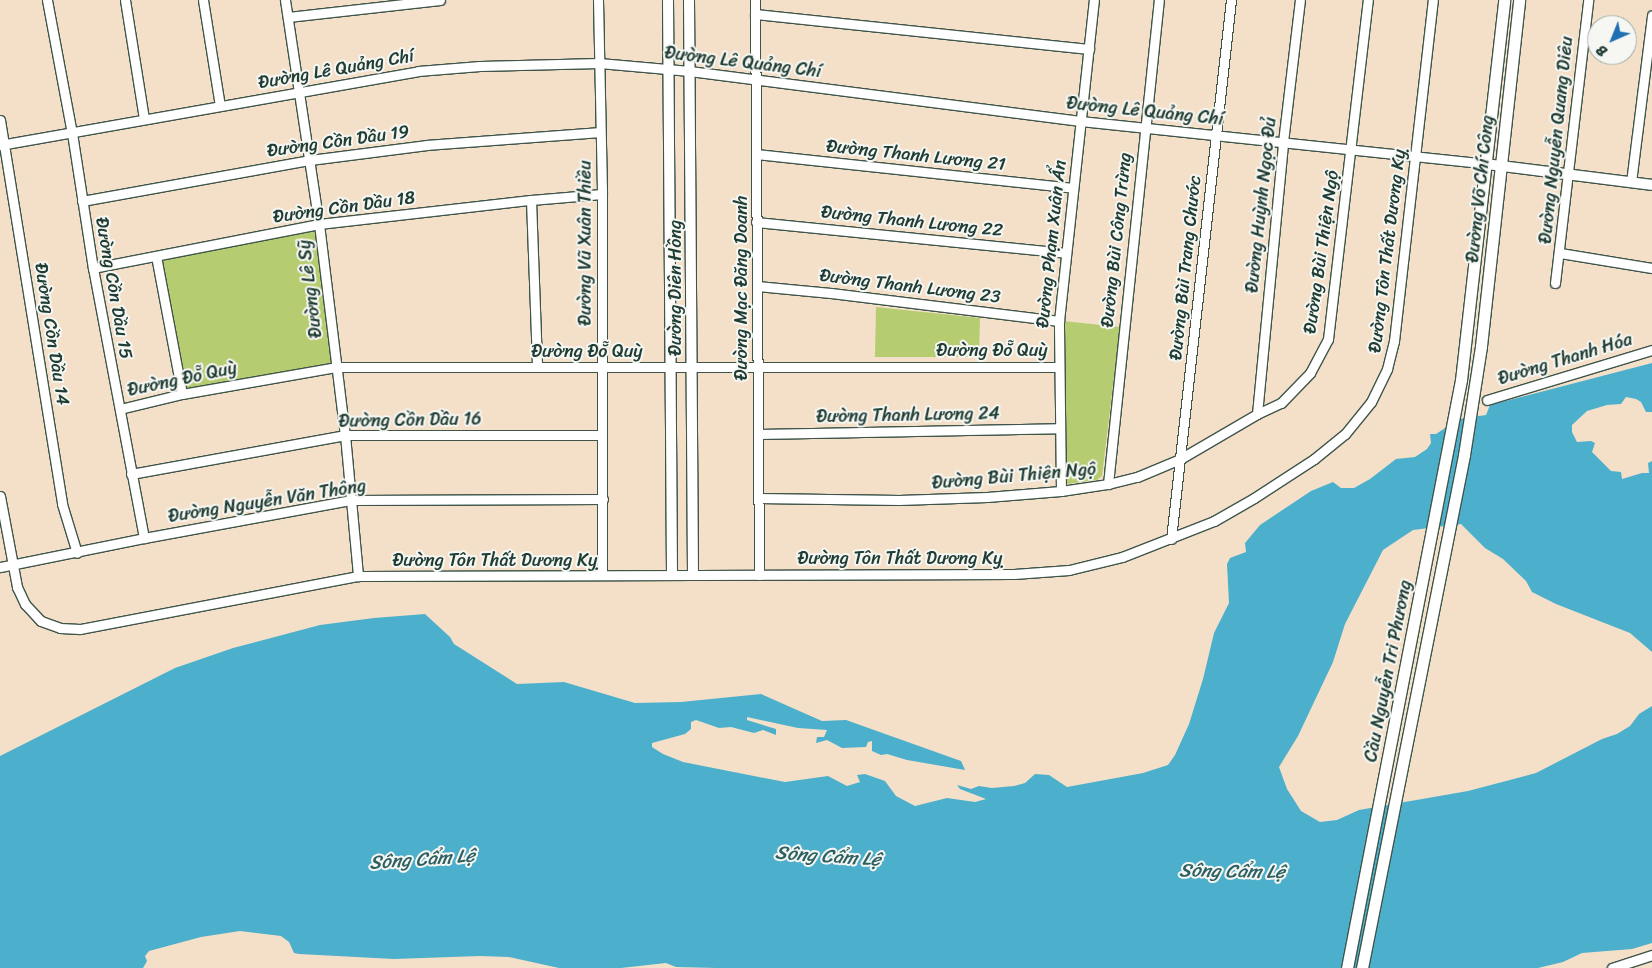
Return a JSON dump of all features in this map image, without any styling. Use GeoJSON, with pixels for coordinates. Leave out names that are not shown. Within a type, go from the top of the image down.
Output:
{"type":"FeatureCollection","features":[{"type":"Feature","properties":{"kind":"main road","name":"Đường Võ Chí Công"},"geometry":{"type":"LineString","coordinates":[[1461,380],[1504,0]]}},
{"type":"Feature","properties":{"kind":"main road","name":"Đường Võ Chí Công"},"geometry":{"type":"LineString","coordinates":[[1475,382],[1481,346],[1519,0]]}},
{"type":"Feature","properties":{"kind":"main road","name":"Cầu Nguyễn Tri Phương"},"geometry":{"type":"LineString","coordinates":[[1347,968],[1461,380]]}},
{"type":"Feature","properties":{"kind":"main road","name":"Cầu Nguyễn Tri Phương"},"geometry":{"type":"LineString","coordinates":[[1362,968],[1462,465],[1475,382]]}},
{"type":"Feature","properties":{"kind":"street","name":"Đường Cồn Dầu 15"},"geometry":{"type":"LineString","coordinates":[[46,0],[72,133],[93,268],[144,538]]}},
{"type":"Feature","properties":{"kind":"street"},"geometry":{"type":"LineString","coordinates":[[125,0],[144,118]]}},
{"type":"Feature","properties":{"kind":"street"},"geometry":{"type":"LineString","coordinates":[[203,0],[220,106]]}},
{"type":"Feature","properties":{"kind":"street","name":"Đường Lê Sỹ"},"geometry":{"type":"LineString","coordinates":[[285,0],[319,224],[345,435],[358,576]]}},
{"type":"Feature","properties":{"kind":"street"},"geometry":{"type":"LineString","coordinates":[[288,17],[440,0]]}},
{"type":"Feature","properties":{"kind":"street","name":"Đường Vũ Xuân Thiều"},"geometry":{"type":"LineString","coordinates":[[598,0],[602,194],[602,576]]}},
{"type":"Feature","properties":{"kind":"street","name":"Đường Diên Hồng"},"geometry":{"type":"LineString","coordinates":[[668,0],[672,575]]}},
{"type":"Feature","properties":{"kind":"street","name":"Đường Diên Hồng"},"geometry":{"type":"LineString","coordinates":[[689,0],[693,575]]}},
{"type":"Feature","properties":{"kind":"street","name":"Đường Mạc Đăng Doanh"},"geometry":{"type":"LineString","coordinates":[[755,0],[759,575]]}},
{"type":"Feature","properties":{"kind":"street","name":"Đường Phạm Xuân Ẩn"},"geometry":{"type":"LineString","coordinates":[[1061,491],[1058,367],[1059,321],[1094,0]]}},
{"type":"Feature","properties":{"kind":"street","name":"Đường Bùi Công Trừng"},"geometry":{"type":"LineString","coordinates":[[1108,484],[1144,128],[1159,0]]}},
{"type":"Feature","properties":{"kind":"street","name":"Đường Bùi Trang Chước"},"geometry":{"type":"LineString","coordinates":[[1171,539],[1231,0]]}},
{"type":"Feature","properties":{"kind":"street","name":"Đường Huỳnh Ngọc Đủ"},"geometry":{"type":"LineString","coordinates":[[1257,414],[1283,142],[1300,0]]}},
{"type":"Feature","properties":{"kind":"street","name":"Đường Bùi Thiện Ngộ"},"geometry":{"type":"LineString","coordinates":[[758,498],[899,500],[987,497],[1061,491],[1108,484],[1137,477],[1180,459],[1257,414],[1281,403],[1310,373],[1328,339],[1368,0]]}},
{"type":"Feature","properties":{"kind":"street","name":"Đường Tôn Thất Dương Kỵ"},"geometry":{"type":"LineString","coordinates":[[0,496],[17,587],[25,604],[41,621],[60,628],[80,629],[358,576],[1014,574],[1069,570],[1122,557],[1214,521],[1314,459],[1345,434],[1371,402],[1387,369],[1394,341],[1433,0]]}},
{"type":"Feature","properties":{"kind":"street","name":"Đường Nguyễn Quang Diêu"},"geometry":{"type":"LineString","coordinates":[[1555,283],[1588,0]]}},
{"type":"Feature","properties":{"kind":"street"},"geometry":{"type":"LineString","coordinates":[[755,14],[1088,49]]}},
{"type":"Feature","properties":{"kind":"street"},"geometry":{"type":"LineString","coordinates":[[1631,182],[1652,15]]}},
{"type":"Feature","properties":{"kind":"street","name":"Đường Lê Quảng Chí"},"geometry":{"type":"LineString","coordinates":[[2,144],[418,71],[480,66],[598,63],[690,71],[1080,121],[1486,164]]}},
{"type":"Feature","properties":{"kind":"street","name":"Đường Cồn Dầu 14"},"geometry":{"type":"LineString","coordinates":[[0,120],[2,144],[62,504],[76,553]]}},
{"type":"Feature","properties":{"kind":"street","name":"Đường Cồn Dầu 19"},"geometry":{"type":"LineString","coordinates":[[82,201],[310,160],[427,145],[600,132]]}},
{"type":"Feature","properties":{"kind":"street","name":"Đường Thanh Lương 21"},"geometry":{"type":"LineString","coordinates":[[756,154],[1073,188]]}},
{"type":"Feature","properties":{"kind":"street"},"geometry":{"type":"LineString","coordinates":[[1486,164],[1568,176],[1652,185]]}},
{"type":"Feature","properties":{"kind":"street","name":"Đường Cồn Dầu 18"},"geometry":{"type":"LineString","coordinates":[[93,268],[319,224],[602,194]]}},
{"type":"Feature","properties":{"kind":"street"},"geometry":{"type":"LineString","coordinates":[[532,200],[537,367]]}},
{"type":"Feature","properties":{"kind":"street","name":"Đường Thanh Lương 22"},"geometry":{"type":"LineString","coordinates":[[756,222],[1065,254]]}},
{"type":"Feature","properties":{"kind":"street"},"geometry":{"type":"LineString","coordinates":[[1560,253],[1652,268]]}},
{"type":"Feature","properties":{"kind":"street"},"geometry":{"type":"LineString","coordinates":[[156,256],[182,394]]}},
{"type":"Feature","properties":{"kind":"street","name":"Đường Thanh Lương 23"},"geometry":{"type":"LineString","coordinates":[[757,286],[831,292],[1059,321]]}},
{"type":"Feature","properties":{"kind":"street","name":"Đường Thanh Hóa"},"geometry":{"type":"LineString","coordinates":[[1487,400],[1652,350]]}},
{"type":"Feature","properties":{"kind":"street","name":"Đường Đỗ Quỳ"},"geometry":{"type":"LineString","coordinates":[[120,408],[182,394],[336,367],[1058,367]]}},
{"type":"Feature","properties":{"kind":"street","name":"Đường Thanh Lương 24"},"geometry":{"type":"LineString","coordinates":[[758,434],[1059,428]]}},
{"type":"Feature","properties":{"kind":"street","name":"Đường Cồn Dầu 16"},"geometry":{"type":"LineString","coordinates":[[131,474],[345,435],[602,435]]}},
{"type":"Feature","properties":{"kind":"street","name":"Đường Nguyễn Văn Thông"},"geometry":{"type":"LineString","coordinates":[[0,567],[144,538],[352,500],[603,499]]}},
{"type":"Feature","properties":{"kind":"street"},"geometry":{"type":"LineString","coordinates":[[1612,968],[1652,955]]}},
{"type":"Feature","properties":{"kind":"green space"},"geometry":{"type":"Polygon","coordinates":[[[319,224],[336,367],[182,394],[156,256],[319,224]]]}},
{"type":"Feature","properties":{"kind":"green space"},"geometry":{"type":"Polygon","coordinates":[[[876,307],[980,318],[979,357],[875,357],[876,307]]]}},
{"type":"Feature","properties":{"kind":"green space"},"geometry":{"type":"Polygon","coordinates":[[[1063,321],[1120,327],[1102,476],[1097,480],[1067,484],[1063,480],[1063,321]]]}},
{"type":"Feature","properties":{"kind":"water","name":"Sông Cẩm Lệ"},"geometry":{"type":"Polygon","coordinates":[[[1652,363],[1652,412],[1646,412],[1641,402],[1636,399],[1626,397],[1621,404],[1607,405],[1587,411],[1572,425],[1572,432],[1577,442],[1591,441],[1595,443],[1592,452],[1611,471],[1621,472],[1622,479],[1642,473],[1649,473],[1648,463],[1652,461],[1652,652],[1630,633],[1556,604],[1532,592],[1526,581],[1503,559],[1485,548],[1461,524],[1413,530],[1383,550],[1345,624],[1333,662],[1298,736],[1279,767],[1287,789],[1301,811],[1320,822],[1337,820],[1359,810],[1468,791],[1536,773],[1602,739],[1617,734],[1630,726],[1639,714],[1652,706],[1652,943],[1632,949],[1582,953],[1563,962],[1538,968],[716,968],[676,967],[666,963],[621,968],[559,968],[509,957],[480,956],[394,959],[299,954],[294,953],[289,942],[281,936],[240,931],[201,937],[149,951],[145,956],[147,961],[143,968],[0,968],[0,756],[175,668],[233,648],[320,625],[425,614],[450,637],[454,644],[517,684],[564,682],[635,703],[681,702],[761,694],[822,721],[846,720],[961,761],[965,770],[907,760],[887,754],[881,755],[872,751],[872,741],[868,742],[866,747],[842,748],[827,740],[816,743],[817,737],[824,737],[827,730],[798,728],[747,717],[747,720],[776,729],[776,735],[763,730],[754,733],[731,727],[719,728],[696,720],[691,722],[691,729],[685,734],[652,743],[652,747],[663,754],[683,762],[785,782],[828,776],[847,786],[860,782],[857,775],[865,774],[885,781],[896,796],[915,806],[947,798],[975,802],[986,799],[960,789],[957,785],[971,789],[979,786],[992,788],[1014,786],[1025,783],[1035,774],[1049,775],[1067,787],[1143,773],[1168,765],[1175,755],[1189,724],[1203,679],[1214,633],[1229,603],[1227,564],[1230,558],[1246,552],[1245,543],[1260,525],[1311,491],[1333,482],[1341,488],[1354,488],[1370,479],[1396,459],[1415,457],[1427,449],[1431,443],[1430,434],[1436,434],[1459,419],[1486,415],[1490,405],[1652,363]]]}}]}
